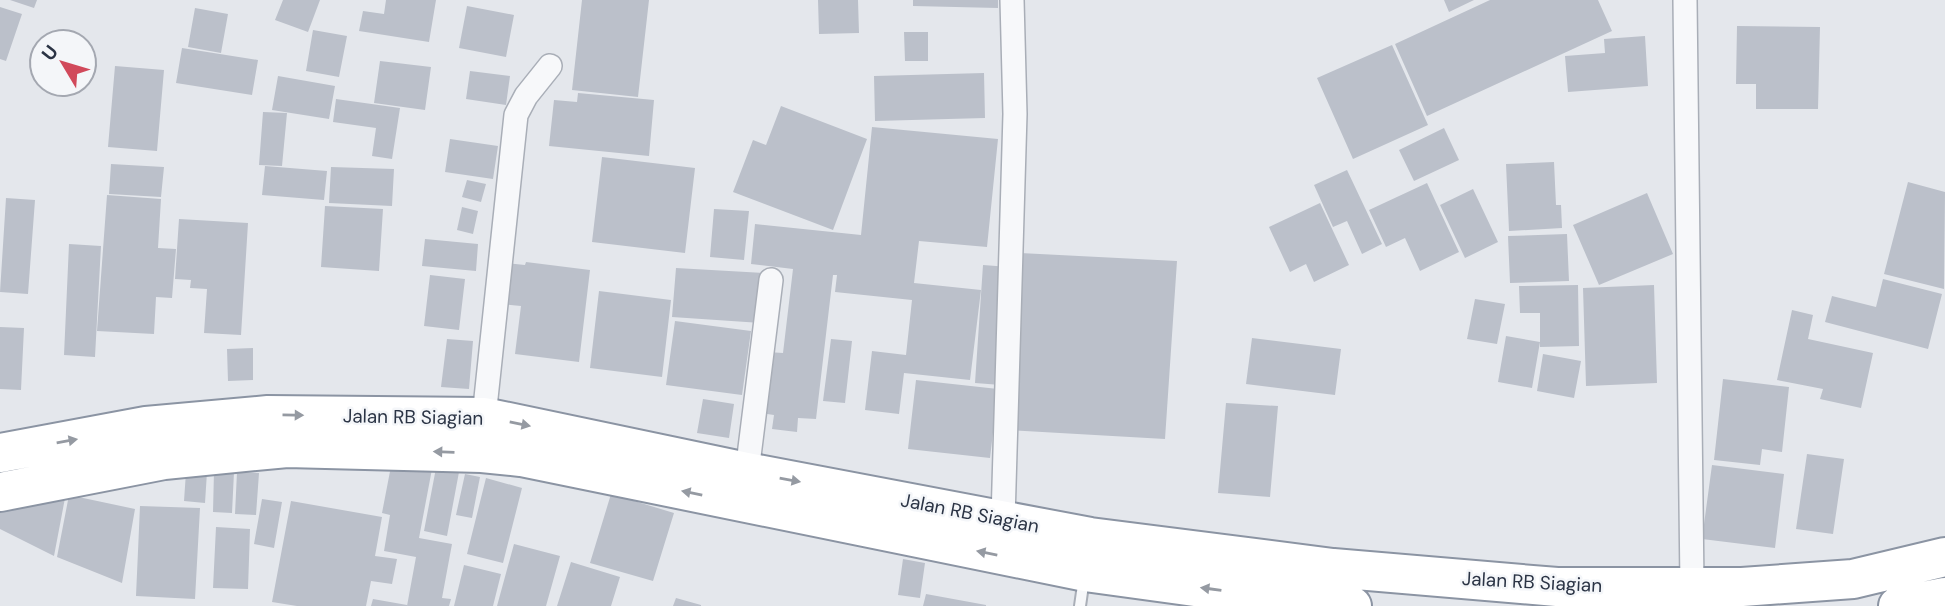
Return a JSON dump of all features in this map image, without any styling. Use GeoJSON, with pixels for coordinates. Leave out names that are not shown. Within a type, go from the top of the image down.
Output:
{"type":"FeatureCollection","features":[{"type":"Feature","properties":{"kind":"highway","name":"Jalan RB Siagian"},"geometry":{"type":"LineString","coordinates":[[0,453],[146,426],[268,415],[484,417],[747,472],[1003,519],[1086,565],[1333,568],[1557,587],[1742,587],[1853,579],[1945,557]]}},
{"type":"Feature","properties":{"kind":"highway","name":"Jalan RB Siagian"},"geometry":{"type":"LineString","coordinates":[[0,492],[163,460],[287,448],[482,453],[521,457],[1086,565],[1306,602],[1352,606]]}},
{"type":"Feature","properties":{"kind":"highway"},"geometry":{"type":"LineString","coordinates":[[1898,606],[1945,597]]}},
{"type":"Feature","properties":{"kind":"street"},"geometry":{"type":"LineString","coordinates":[[1003,519],[1015,114],[1012,0]]}},
{"type":"Feature","properties":{"kind":"street"},"geometry":{"type":"LineString","coordinates":[[1685,0],[1692,586]]}},
{"type":"Feature","properties":{"kind":"street"},"geometry":{"type":"LineString","coordinates":[[484,417],[516,115],[526,96],[550,66]]}},
{"type":"Feature","properties":{"kind":"street"},"geometry":{"type":"LineString","coordinates":[[747,472],[771,280]]}},
{"type":"Feature","properties":{"kind":"building"},"geometry":{"type":"Polygon","coordinates":[[[10,0],[37,0],[34,8],[10,0]]]}},
{"type":"Feature","properties":{"kind":"building"},"geometry":{"type":"Polygon","coordinates":[[[283,0],[320,0],[308,32],[275,20],[283,0]]]}},
{"type":"Feature","properties":{"kind":"building"},"geometry":{"type":"Polygon","coordinates":[[[386,0],[436,0],[429,42],[359,31],[363,11],[384,14],[386,0]]]}},
{"type":"Feature","properties":{"kind":"building"},"geometry":{"type":"Polygon","coordinates":[[[582,0],[649,0],[638,97],[572,90],[582,0]]]}},
{"type":"Feature","properties":{"kind":"building"},"geometry":{"type":"Polygon","coordinates":[[[818,0],[858,0],[859,33],[819,34],[818,0]]]}},
{"type":"Feature","properties":{"kind":"building"},"geometry":{"type":"Polygon","coordinates":[[[913,0],[998,0],[998,8],[913,6],[913,0]]]}},
{"type":"Feature","properties":{"kind":"building"},"geometry":{"type":"Polygon","coordinates":[[[1444,0],[1474,0],[1449,12],[1444,0]]]}},
{"type":"Feature","properties":{"kind":"building"},"geometry":{"type":"Polygon","coordinates":[[[1490,0],[1598,0],[1612,31],[1427,116],[1395,44],[1490,0]]]}},
{"type":"Feature","properties":{"kind":"building"},"geometry":{"type":"Polygon","coordinates":[[[467,6],[514,15],[506,57],[459,48],[467,6]]]}},
{"type":"Feature","properties":{"kind":"building"},"geometry":{"type":"Polygon","coordinates":[[[0,7],[22,14],[6,61],[0,59],[0,7]]]}},
{"type":"Feature","properties":{"kind":"building"},"geometry":{"type":"Polygon","coordinates":[[[195,8],[228,14],[221,53],[188,47],[195,8]]]}},
{"type":"Feature","properties":{"kind":"building"},"geometry":{"type":"Polygon","coordinates":[[[1737,26],[1820,27],[1818,109],[1756,109],[1756,84],[1736,84],[1737,26]]]}},
{"type":"Feature","properties":{"kind":"building"},"geometry":{"type":"Polygon","coordinates":[[[313,30],[347,36],[339,77],[306,71],[313,30]]]}},
{"type":"Feature","properties":{"kind":"building"},"geometry":{"type":"Polygon","coordinates":[[[904,32],[928,32],[928,61],[905,61],[904,32]]]}},
{"type":"Feature","properties":{"kind":"building"},"geometry":{"type":"Polygon","coordinates":[[[1645,36],[1648,86],[1568,92],[1565,56],[1605,53],[1604,39],[1645,36]]]}},
{"type":"Feature","properties":{"kind":"building"},"geometry":{"type":"Polygon","coordinates":[[[1392,45],[1428,125],[1353,159],[1317,78],[1392,45]]]}},
{"type":"Feature","properties":{"kind":"building"},"geometry":{"type":"Polygon","coordinates":[[[182,48],[258,60],[252,95],[176,83],[182,48]]]}},
{"type":"Feature","properties":{"kind":"building"},"geometry":{"type":"Polygon","coordinates":[[[380,61],[431,67],[425,110],[374,103],[380,61]]]}},
{"type":"Feature","properties":{"kind":"building"},"geometry":{"type":"Polygon","coordinates":[[[115,66],[164,70],[157,151],[108,147],[115,66]]]}},
{"type":"Feature","properties":{"kind":"building"},"geometry":{"type":"Polygon","coordinates":[[[470,71],[510,76],[506,105],[466,99],[470,71]]]}},
{"type":"Feature","properties":{"kind":"building"},"geometry":{"type":"Polygon","coordinates":[[[984,73],[985,118],[875,121],[874,76],[984,73]]]}},
{"type":"Feature","properties":{"kind":"building"},"geometry":{"type":"Polygon","coordinates":[[[278,76],[335,86],[329,119],[272,110],[278,76]]]}},
{"type":"Feature","properties":{"kind":"building"},"geometry":{"type":"Polygon","coordinates":[[[578,93],[654,100],[649,156],[549,146],[554,100],[577,102],[578,93]]]}},
{"type":"Feature","properties":{"kind":"building"},"geometry":{"type":"Polygon","coordinates":[[[336,99],[400,108],[392,159],[372,156],[376,128],[333,122],[336,99]]]}},
{"type":"Feature","properties":{"kind":"building"},"geometry":{"type":"Polygon","coordinates":[[[781,106],[867,139],[833,230],[733,192],[753,140],[766,145],[781,106]]]}},
{"type":"Feature","properties":{"kind":"building"},"geometry":{"type":"Polygon","coordinates":[[[263,112],[287,113],[282,166],[259,165],[263,112]]]}},
{"type":"Feature","properties":{"kind":"building"},"geometry":{"type":"Polygon","coordinates":[[[872,127],[998,139],[987,247],[919,241],[914,283],[981,290],[970,380],[904,373],[899,414],[865,410],[872,351],[906,355],[912,300],[835,292],[837,275],[833,275],[816,419],[798,418],[797,432],[772,429],[774,415],[761,413],[768,352],[783,353],[793,269],[751,264],[755,224],[861,235],[872,127]]]}},
{"type":"Feature","properties":{"kind":"building"},"geometry":{"type":"Polygon","coordinates":[[[1444,128],[1459,160],[1414,181],[1399,150],[1444,128]]]}},
{"type":"Feature","properties":{"kind":"building"},"geometry":{"type":"Polygon","coordinates":[[[450,139],[498,146],[493,179],[445,172],[450,139]]]}},
{"type":"Feature","properties":{"kind":"building"},"geometry":{"type":"Polygon","coordinates":[[[602,157],[695,168],[685,253],[592,242],[602,157]]]}},
{"type":"Feature","properties":{"kind":"building"},"geometry":{"type":"Polygon","coordinates":[[[1554,162],[1556,205],[1561,205],[1562,228],[1509,231],[1506,164],[1554,162]]]}},
{"type":"Feature","properties":{"kind":"building"},"geometry":{"type":"Polygon","coordinates":[[[111,164],[164,167],[161,197],[109,194],[111,164]]]}},
{"type":"Feature","properties":{"kind":"building"},"geometry":{"type":"Polygon","coordinates":[[[265,166],[327,171],[324,200],[262,195],[265,166]]]}},
{"type":"Feature","properties":{"kind":"building"},"geometry":{"type":"Polygon","coordinates":[[[331,167],[394,169],[392,206],[329,203],[331,167]]]}},
{"type":"Feature","properties":{"kind":"building"},"geometry":{"type":"Polygon","coordinates":[[[1347,170],[1382,244],[1362,254],[1347,221],[1333,227],[1314,185],[1347,170]]]}},
{"type":"Feature","properties":{"kind":"building"},"geometry":{"type":"Polygon","coordinates":[[[467,180],[486,184],[481,202],[462,197],[467,180]]]}},
{"type":"Feature","properties":{"kind":"building"},"geometry":{"type":"Polygon","coordinates":[[[1908,182],[1945,192],[1944,289],[1884,274],[1908,182]]]}},
{"type":"Feature","properties":{"kind":"building"},"geometry":{"type":"Polygon","coordinates":[[[1427,183],[1459,252],[1420,271],[1405,238],[1386,247],[1369,210],[1427,183]]]}},
{"type":"Feature","properties":{"kind":"building"},"geometry":{"type":"Polygon","coordinates":[[[1473,189],[1498,242],[1465,258],[1440,205],[1473,189]]]}},
{"type":"Feature","properties":{"kind":"building"},"geometry":{"type":"Polygon","coordinates":[[[1647,193],[1673,254],[1599,285],[1573,225],[1647,193]]]}},
{"type":"Feature","properties":{"kind":"building"},"geometry":{"type":"Polygon","coordinates":[[[107,195],[161,199],[158,248],[176,249],[172,298],[156,297],[154,334],[97,331],[107,195]]]}},
{"type":"Feature","properties":{"kind":"building"},"geometry":{"type":"Polygon","coordinates":[[[6,198],[35,200],[28,294],[0,292],[6,198]]]}},
{"type":"Feature","properties":{"kind":"building"},"geometry":{"type":"Polygon","coordinates":[[[1320,203],[1349,265],[1314,282],[1306,264],[1290,272],[1269,227],[1320,203]]]}},
{"type":"Feature","properties":{"kind":"building"},"geometry":{"type":"Polygon","coordinates":[[[325,206],[383,209],[379,271],[321,267],[325,206]]]}},
{"type":"Feature","properties":{"kind":"building"},"geometry":{"type":"Polygon","coordinates":[[[462,207],[478,211],[473,234],[457,230],[462,207]]]}},
{"type":"Feature","properties":{"kind":"building"},"geometry":{"type":"Polygon","coordinates":[[[714,209],[749,211],[744,260],[710,257],[714,209]]]}},
{"type":"Feature","properties":{"kind":"building"},"geometry":{"type":"Polygon","coordinates":[[[179,219],[248,223],[241,335],[204,333],[207,289],[190,288],[191,280],[175,279],[179,219]]]}},
{"type":"Feature","properties":{"kind":"building"},"geometry":{"type":"Polygon","coordinates":[[[1567,234],[1569,281],[1510,283],[1508,236],[1567,234]]]}},
{"type":"Feature","properties":{"kind":"building"},"geometry":{"type":"Polygon","coordinates":[[[425,239],[478,244],[476,271],[422,266],[425,239]]]}},
{"type":"Feature","properties":{"kind":"building"},"geometry":{"type":"Polygon","coordinates":[[[69,244],[101,246],[95,357],[64,355],[69,244]]]}},
{"type":"Feature","properties":{"kind":"building"},"geometry":{"type":"Polygon","coordinates":[[[1020,253],[1177,261],[1165,439],[1009,430],[1020,253]]]}},
{"type":"Feature","properties":{"kind":"building"},"geometry":{"type":"Polygon","coordinates":[[[526,262],[590,270],[579,362],[515,354],[521,306],[501,304],[506,263],[525,265],[526,262]]]}},
{"type":"Feature","properties":{"kind":"building"},"geometry":{"type":"Polygon","coordinates":[[[983,265],[1009,267],[1001,385],[975,383],[983,265]]]}},
{"type":"Feature","properties":{"kind":"building"},"geometry":{"type":"Polygon","coordinates":[[[676,268],[764,273],[761,323],[672,317],[676,268]]]}},
{"type":"Feature","properties":{"kind":"building"},"geometry":{"type":"Polygon","coordinates":[[[430,275],[465,279],[459,330],[424,326],[430,275]]]}},
{"type":"Feature","properties":{"kind":"building"},"geometry":{"type":"Polygon","coordinates":[[[1883,279],[1942,294],[1928,349],[1825,322],[1832,296],[1876,307],[1883,279]]]}},
{"type":"Feature","properties":{"kind":"building"},"geometry":{"type":"Polygon","coordinates":[[[1578,285],[1579,346],[1540,347],[1540,313],[1520,313],[1519,286],[1578,285]]]}},
{"type":"Feature","properties":{"kind":"building"},"geometry":{"type":"Polygon","coordinates":[[[1654,285],[1657,383],[1586,386],[1583,288],[1654,285]]]}},
{"type":"Feature","properties":{"kind":"building"},"geometry":{"type":"Polygon","coordinates":[[[599,291],[671,300],[662,377],[590,368],[599,291]]]}},
{"type":"Feature","properties":{"kind":"building"},"geometry":{"type":"Polygon","coordinates":[[[1475,299],[1505,304],[1497,344],[1467,339],[1475,299]]]}},
{"type":"Feature","properties":{"kind":"building"},"geometry":{"type":"Polygon","coordinates":[[[1792,310],[1813,315],[1808,339],[1873,353],[1861,408],[1820,399],[1823,389],[1777,380],[1792,310]]]}},
{"type":"Feature","properties":{"kind":"building"},"geometry":{"type":"Polygon","coordinates":[[[675,321],[751,331],[742,395],[666,385],[675,321]]]}},
{"type":"Feature","properties":{"kind":"building"},"geometry":{"type":"Polygon","coordinates":[[[0,327],[24,328],[21,390],[0,389],[0,327]]]}},
{"type":"Feature","properties":{"kind":"building"},"geometry":{"type":"Polygon","coordinates":[[[1506,336],[1540,342],[1532,388],[1498,382],[1506,336]]]}},
{"type":"Feature","properties":{"kind":"building"},"geometry":{"type":"Polygon","coordinates":[[[1252,338],[1341,349],[1335,395],[1246,384],[1252,338]]]}},
{"type":"Feature","properties":{"kind":"building"},"geometry":{"type":"Polygon","coordinates":[[[447,339],[473,341],[469,389],[441,387],[447,339]]]}},
{"type":"Feature","properties":{"kind":"building"},"geometry":{"type":"Polygon","coordinates":[[[831,339],[852,341],[845,403],[823,401],[831,339]]]}},
{"type":"Feature","properties":{"kind":"building"},"geometry":{"type":"Polygon","coordinates":[[[253,348],[253,380],[228,381],[227,349],[253,348]]]}},
{"type":"Feature","properties":{"kind":"building"},"geometry":{"type":"Polygon","coordinates":[[[1543,354],[1581,361],[1574,398],[1537,391],[1543,354]]]}},
{"type":"Feature","properties":{"kind":"building"},"geometry":{"type":"Polygon","coordinates":[[[1723,379],[1789,387],[1782,452],[1762,449],[1760,465],[1714,460],[1723,379]]]}},
{"type":"Feature","properties":{"kind":"building"},"geometry":{"type":"Polygon","coordinates":[[[916,380],[998,389],[990,458],[908,449],[916,380]]]}},
{"type":"Feature","properties":{"kind":"building"},"geometry":{"type":"Polygon","coordinates":[[[703,399],[734,404],[729,438],[697,433],[703,399]]]}},
{"type":"Feature","properties":{"kind":"building"},"geometry":{"type":"Polygon","coordinates":[[[1226,403],[1278,406],[1270,497],[1218,493],[1226,403]]]}},
{"type":"Feature","properties":{"kind":"building"},"geometry":{"type":"Polygon","coordinates":[[[1807,454],[1844,459],[1833,534],[1796,529],[1807,454]]]}},
{"type":"Feature","properties":{"kind":"building"},"geometry":{"type":"Polygon","coordinates":[[[392,461],[432,469],[419,538],[452,544],[442,598],[451,599],[449,606],[407,606],[416,557],[384,551],[390,515],[382,513],[392,461]]]}},
{"type":"Feature","properties":{"kind":"building"},"geometry":{"type":"Polygon","coordinates":[[[1712,465],[1784,474],[1775,548],[1702,539],[1712,465]]]}},
{"type":"Feature","properties":{"kind":"building"},"geometry":{"type":"Polygon","coordinates":[[[436,468],[459,472],[447,536],[424,531],[436,468]]]}},
{"type":"Feature","properties":{"kind":"building"},"geometry":{"type":"Polygon","coordinates":[[[214,471],[234,472],[232,513],[213,512],[214,471]]]}},
{"type":"Feature","properties":{"kind":"building"},"geometry":{"type":"Polygon","coordinates":[[[186,472],[207,472],[205,503],[184,501],[186,472]]]}},
{"type":"Feature","properties":{"kind":"building"},"geometry":{"type":"Polygon","coordinates":[[[237,472],[259,473],[256,515],[235,514],[237,472]]]}},
{"type":"Feature","properties":{"kind":"building"},"geometry":{"type":"Polygon","coordinates":[[[465,474],[480,477],[472,518],[456,515],[465,474]]]}},
{"type":"Feature","properties":{"kind":"building"},"geometry":{"type":"Polygon","coordinates":[[[486,478],[522,488],[503,563],[467,554],[486,478]]]}},
{"type":"Feature","properties":{"kind":"building"},"geometry":{"type":"Polygon","coordinates":[[[611,494],[674,513],[653,581],[590,563],[611,494]]]}},
{"type":"Feature","properties":{"kind":"building"},"geometry":{"type":"Polygon","coordinates":[[[69,495],[135,509],[122,583],[57,557],[69,495]]]}},
{"type":"Feature","properties":{"kind":"building"},"geometry":{"type":"Polygon","coordinates":[[[65,498],[54,556],[0,529],[0,506],[65,498]]]}},
{"type":"Feature","properties":{"kind":"building"},"geometry":{"type":"Polygon","coordinates":[[[262,499],[282,502],[274,548],[254,544],[262,499]]]}},
{"type":"Feature","properties":{"kind":"building"},"geometry":{"type":"Polygon","coordinates":[[[291,501],[382,517],[375,556],[397,559],[392,584],[371,581],[366,606],[297,606],[272,602],[291,501]]]}},
{"type":"Feature","properties":{"kind":"building"},"geometry":{"type":"Polygon","coordinates":[[[140,506],[200,508],[195,599],[136,596],[140,506]]]}},
{"type":"Feature","properties":{"kind":"building"},"geometry":{"type":"Polygon","coordinates":[[[216,527],[250,529],[248,589],[213,588],[216,527]]]}},
{"type":"Feature","properties":{"kind":"building"},"geometry":{"type":"Polygon","coordinates":[[[514,544],[560,556],[546,606],[497,606],[514,544]]]}},
{"type":"Feature","properties":{"kind":"building"},"geometry":{"type":"Polygon","coordinates":[[[903,559],[925,563],[920,598],[898,595],[903,559]]]}},
{"type":"Feature","properties":{"kind":"building"},"geometry":{"type":"Polygon","coordinates":[[[571,562],[620,577],[611,606],[557,606],[571,562]]]}},
{"type":"Feature","properties":{"kind":"building"},"geometry":{"type":"Polygon","coordinates":[[[464,565],[501,574],[493,606],[454,606],[464,565]]]}},
{"type":"Feature","properties":{"kind":"building"},"geometry":{"type":"Polygon","coordinates":[[[926,594],[986,605],[986,606],[923,606],[926,594]]]}},
{"type":"Feature","properties":{"kind":"building"},"geometry":{"type":"Polygon","coordinates":[[[676,598],[701,605],[701,606],[673,606],[676,598]]]}},
{"type":"Feature","properties":{"kind":"building"},"geometry":{"type":"Polygon","coordinates":[[[373,599],[407,605],[407,606],[371,606],[373,599]]]}}]}
